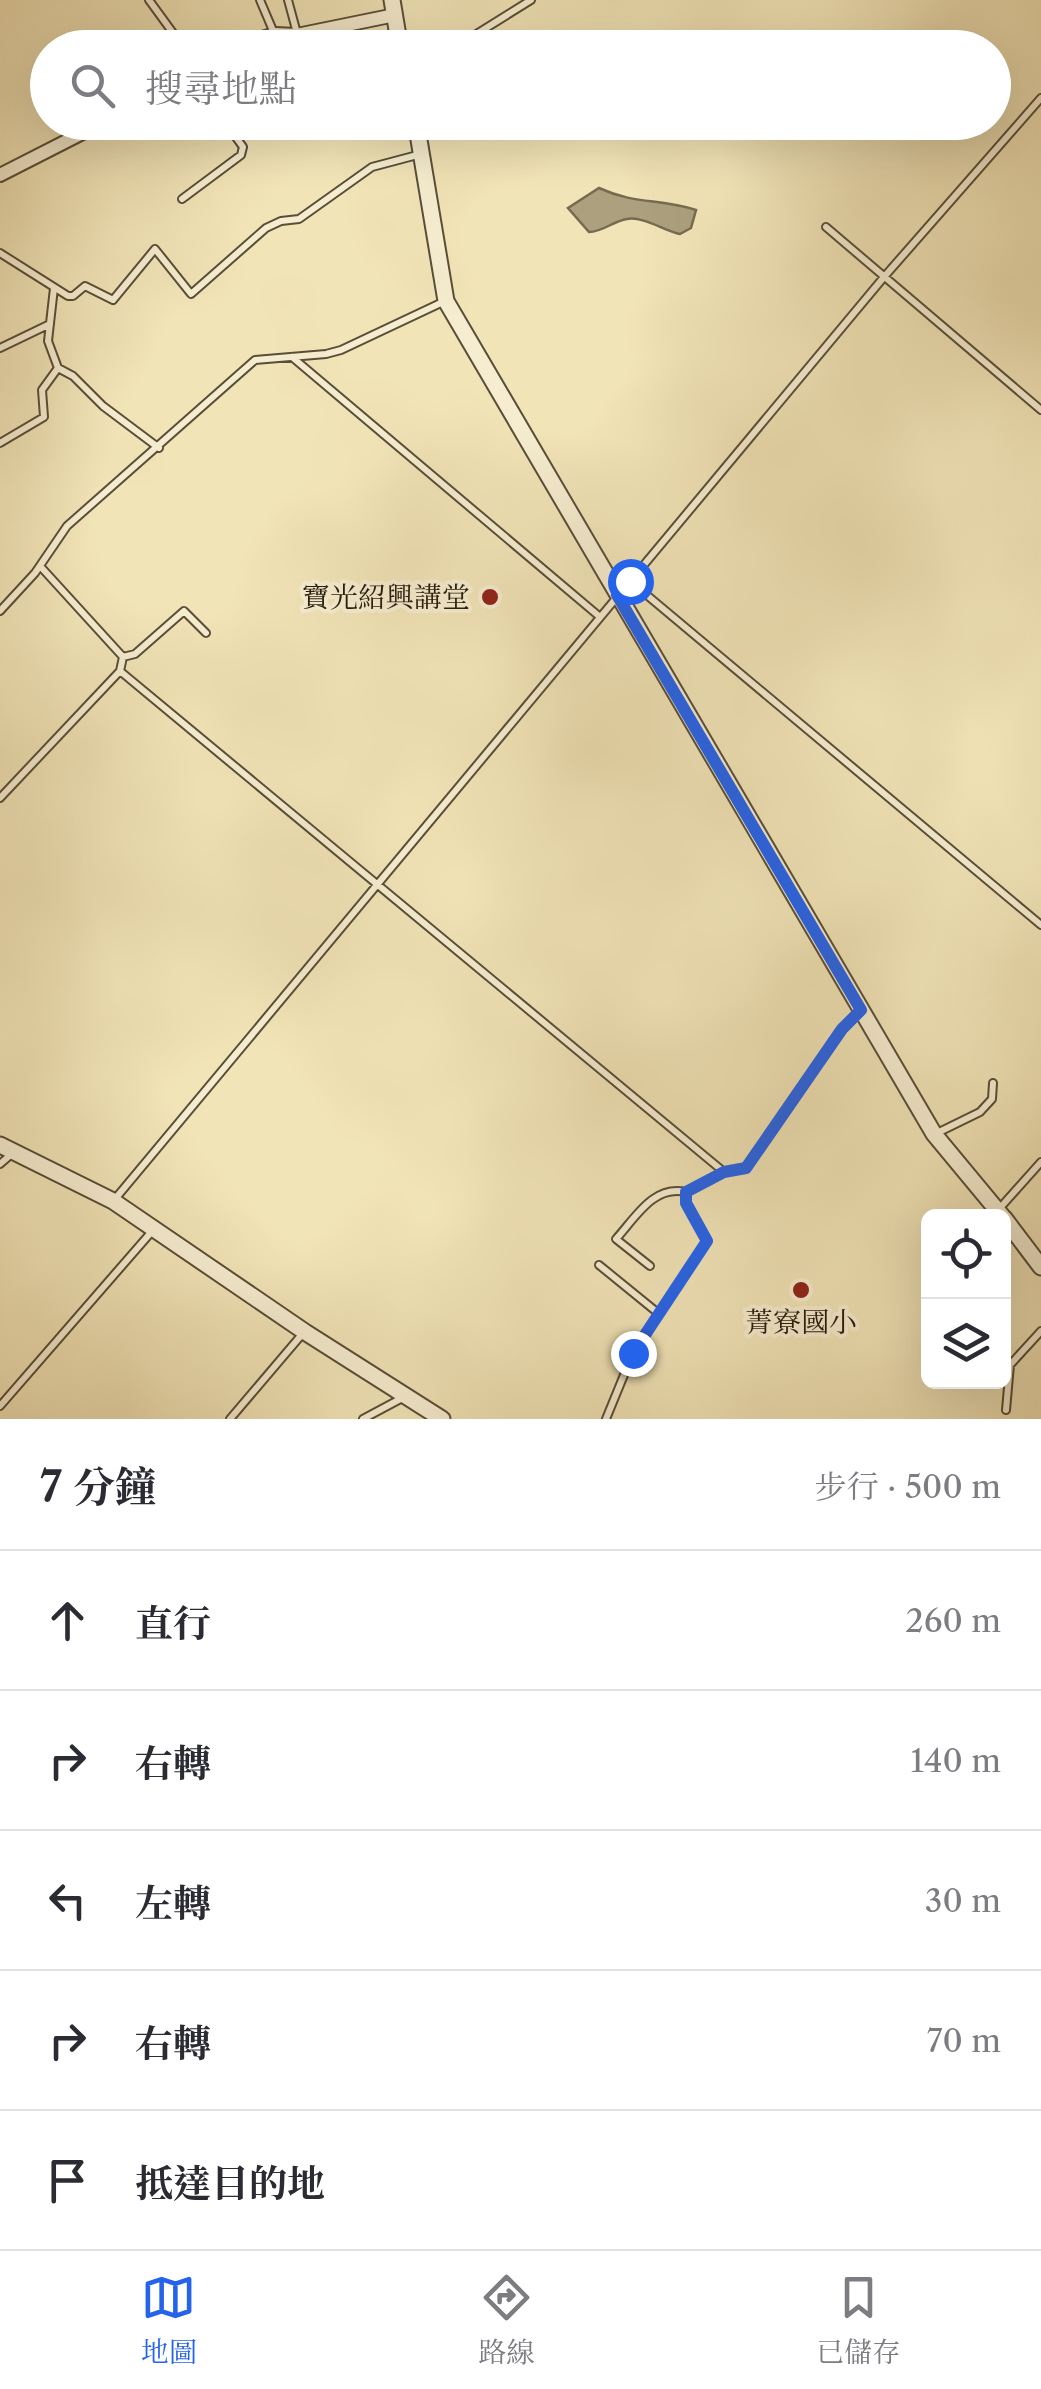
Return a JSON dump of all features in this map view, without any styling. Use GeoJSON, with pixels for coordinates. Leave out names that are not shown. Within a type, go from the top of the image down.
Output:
{"type":"FeatureCollection","features":[{"type":"Feature","properties":{"kind":"street"},"geometry":{"type":"LineString","coordinates":[[331,30],[394,8]]}},
{"type":"Feature","properties":{"kind":"street"},"geometry":{"type":"LineString","coordinates":[[0,175],[69,140]]}},
{"type":"Feature","properties":{"kind":"street"},"geometry":{"type":"LineString","coordinates":[[419,140],[446,301],[934,1134],[996,1209]]}},
{"type":"Feature","properties":{"kind":"street"},"geometry":{"type":"LineString","coordinates":[[8,1148],[113,1201],[305,1332],[442,1419]]}},
{"type":"Feature","properties":{"kind":"street"},"geometry":{"type":"LineString","coordinates":[[1011,1228],[1041,1266]]}},
{"type":"Feature","properties":{"kind":"lane"},"geometry":{"type":"LineString","coordinates":[[149,0],[171,30]]}},
{"type":"Feature","properties":{"kind":"lane"},"geometry":{"type":"LineString","coordinates":[[260,0],[273,30]]}},
{"type":"Feature","properties":{"kind":"lane"},"geometry":{"type":"LineString","coordinates":[[288,0],[296,30]]}},
{"type":"Feature","properties":{"kind":"lane"},"geometry":{"type":"LineString","coordinates":[[483,30],[531,0]]}},
{"type":"Feature","properties":{"kind":"lane"},"geometry":{"type":"LineString","coordinates":[[1011,132],[1041,98]]}},
{"type":"Feature","properties":{"kind":"lane"},"geometry":{"type":"LineString","coordinates":[[182,199],[241,154],[244,147],[240,140]]}},
{"type":"Feature","properties":{"kind":"lane"},"geometry":{"type":"LineString","coordinates":[[113,1201],[375,883],[884,277],[1004,140]]}},
{"type":"Feature","properties":{"kind":"lane"},"geometry":{"type":"LineString","coordinates":[[0,252],[54,288],[73,296],[85,286],[92,287],[113,300],[155,249],[192,294],[266,228],[281,221],[300,220],[372,167],[422,153]]}},
{"type":"Feature","properties":{"kind":"lane"},"geometry":{"type":"LineString","coordinates":[[826,227],[1041,410]]}},
{"type":"Feature","properties":{"kind":"lane"},"geometry":{"type":"LineString","coordinates":[[54,288],[48,341],[58,368],[73,376],[103,406],[158,448]]}},
{"type":"Feature","properties":{"kind":"lane"},"geometry":{"type":"LineString","coordinates":[[0,611],[40,566],[67,526],[255,360],[340,350],[446,301]]}},
{"type":"Feature","properties":{"kind":"lane"},"geometry":{"type":"LineString","coordinates":[[0,348],[50,324]]}},
{"type":"Feature","properties":{"kind":"lane"},"geometry":{"type":"LineString","coordinates":[[291,356],[600,617]]}},
{"type":"Feature","properties":{"kind":"lane"},"geometry":{"type":"LineString","coordinates":[[0,443],[44,417],[42,390],[58,368]]}},
{"type":"Feature","properties":{"kind":"lane"},"geometry":{"type":"LineString","coordinates":[[40,566],[122,657]]}},
{"type":"Feature","properties":{"kind":"lane"},"geometry":{"type":"LineString","coordinates":[[630,581],[1041,925]]}},
{"type":"Feature","properties":{"kind":"lane"},"geometry":{"type":"LineString","coordinates":[[122,657],[135,654],[184,611],[206,633]]}},
{"type":"Feature","properties":{"kind":"lane"},"geometry":{"type":"LineString","coordinates":[[0,798],[120,671],[122,657]]}},
{"type":"Feature","properties":{"kind":"lane"},"geometry":{"type":"LineString","coordinates":[[120,671],[724,1172]]}},
{"type":"Feature","properties":{"kind":"lane"},"geometry":{"type":"LineString","coordinates":[[650,1266],[616,1239],[658,1192],[686,1192],[724,1172],[746,1168],[842,1029],[861,1010]]}},
{"type":"Feature","properties":{"kind":"lane"},"geometry":{"type":"LineString","coordinates":[[934,1134],[980,1112],[992,1099],[994,1083]]}},
{"type":"Feature","properties":{"kind":"lane"},"geometry":{"type":"LineString","coordinates":[[0,1164],[8,1148]]}},
{"type":"Feature","properties":{"kind":"lane"},"geometry":{"type":"LineString","coordinates":[[1006,1209],[1041,1162]]}},
{"type":"Feature","properties":{"kind":"lane"},"geometry":{"type":"LineString","coordinates":[[606,1419],[633,1353],[707,1241],[686,1203],[686,1192]]}},
{"type":"Feature","properties":{"kind":"lane"},"geometry":{"type":"LineString","coordinates":[[0,1406],[154,1228]]}},
{"type":"Feature","properties":{"kind":"lane"},"geometry":{"type":"LineString","coordinates":[[599,1265],[658,1313]]}},
{"type":"Feature","properties":{"kind":"lane"},"geometry":{"type":"LineString","coordinates":[[1006,1410],[1010,1364],[1041,1331]]}},
{"type":"Feature","properties":{"kind":"lane"},"geometry":{"type":"LineString","coordinates":[[230,1419],[305,1332]]}},
{"type":"Feature","properties":{"kind":"lane"},"geometry":{"type":"LineString","coordinates":[[363,1419],[406,1396]]}},
{"type":"Feature","properties":{"kind":"shaded area"},"geometry":{"type":"Polygon","coordinates":[[[599,188],[625,197],[696,210],[691,228],[680,234],[633,219],[589,232],[568,208],[599,188]]]}},
{"type":"Feature","properties":{"kind":"place","name":"寶光紹興講堂"},"geometry":{"type":"Point","coordinates":[490,597]}},
{"type":"Feature","properties":{"kind":"place","name":"菁寮國小"},"geometry":{"type":"Point","coordinates":[801,1290]}},
{"type":"Feature","properties":{"kind":"route"},"geometry":{"type":"LineString","coordinates":[[630,581],[617,595],[861,1010],[842,1029],[746,1168],[724,1172],[686,1192],[686,1203],[707,1241],[633,1353]]}}]}
